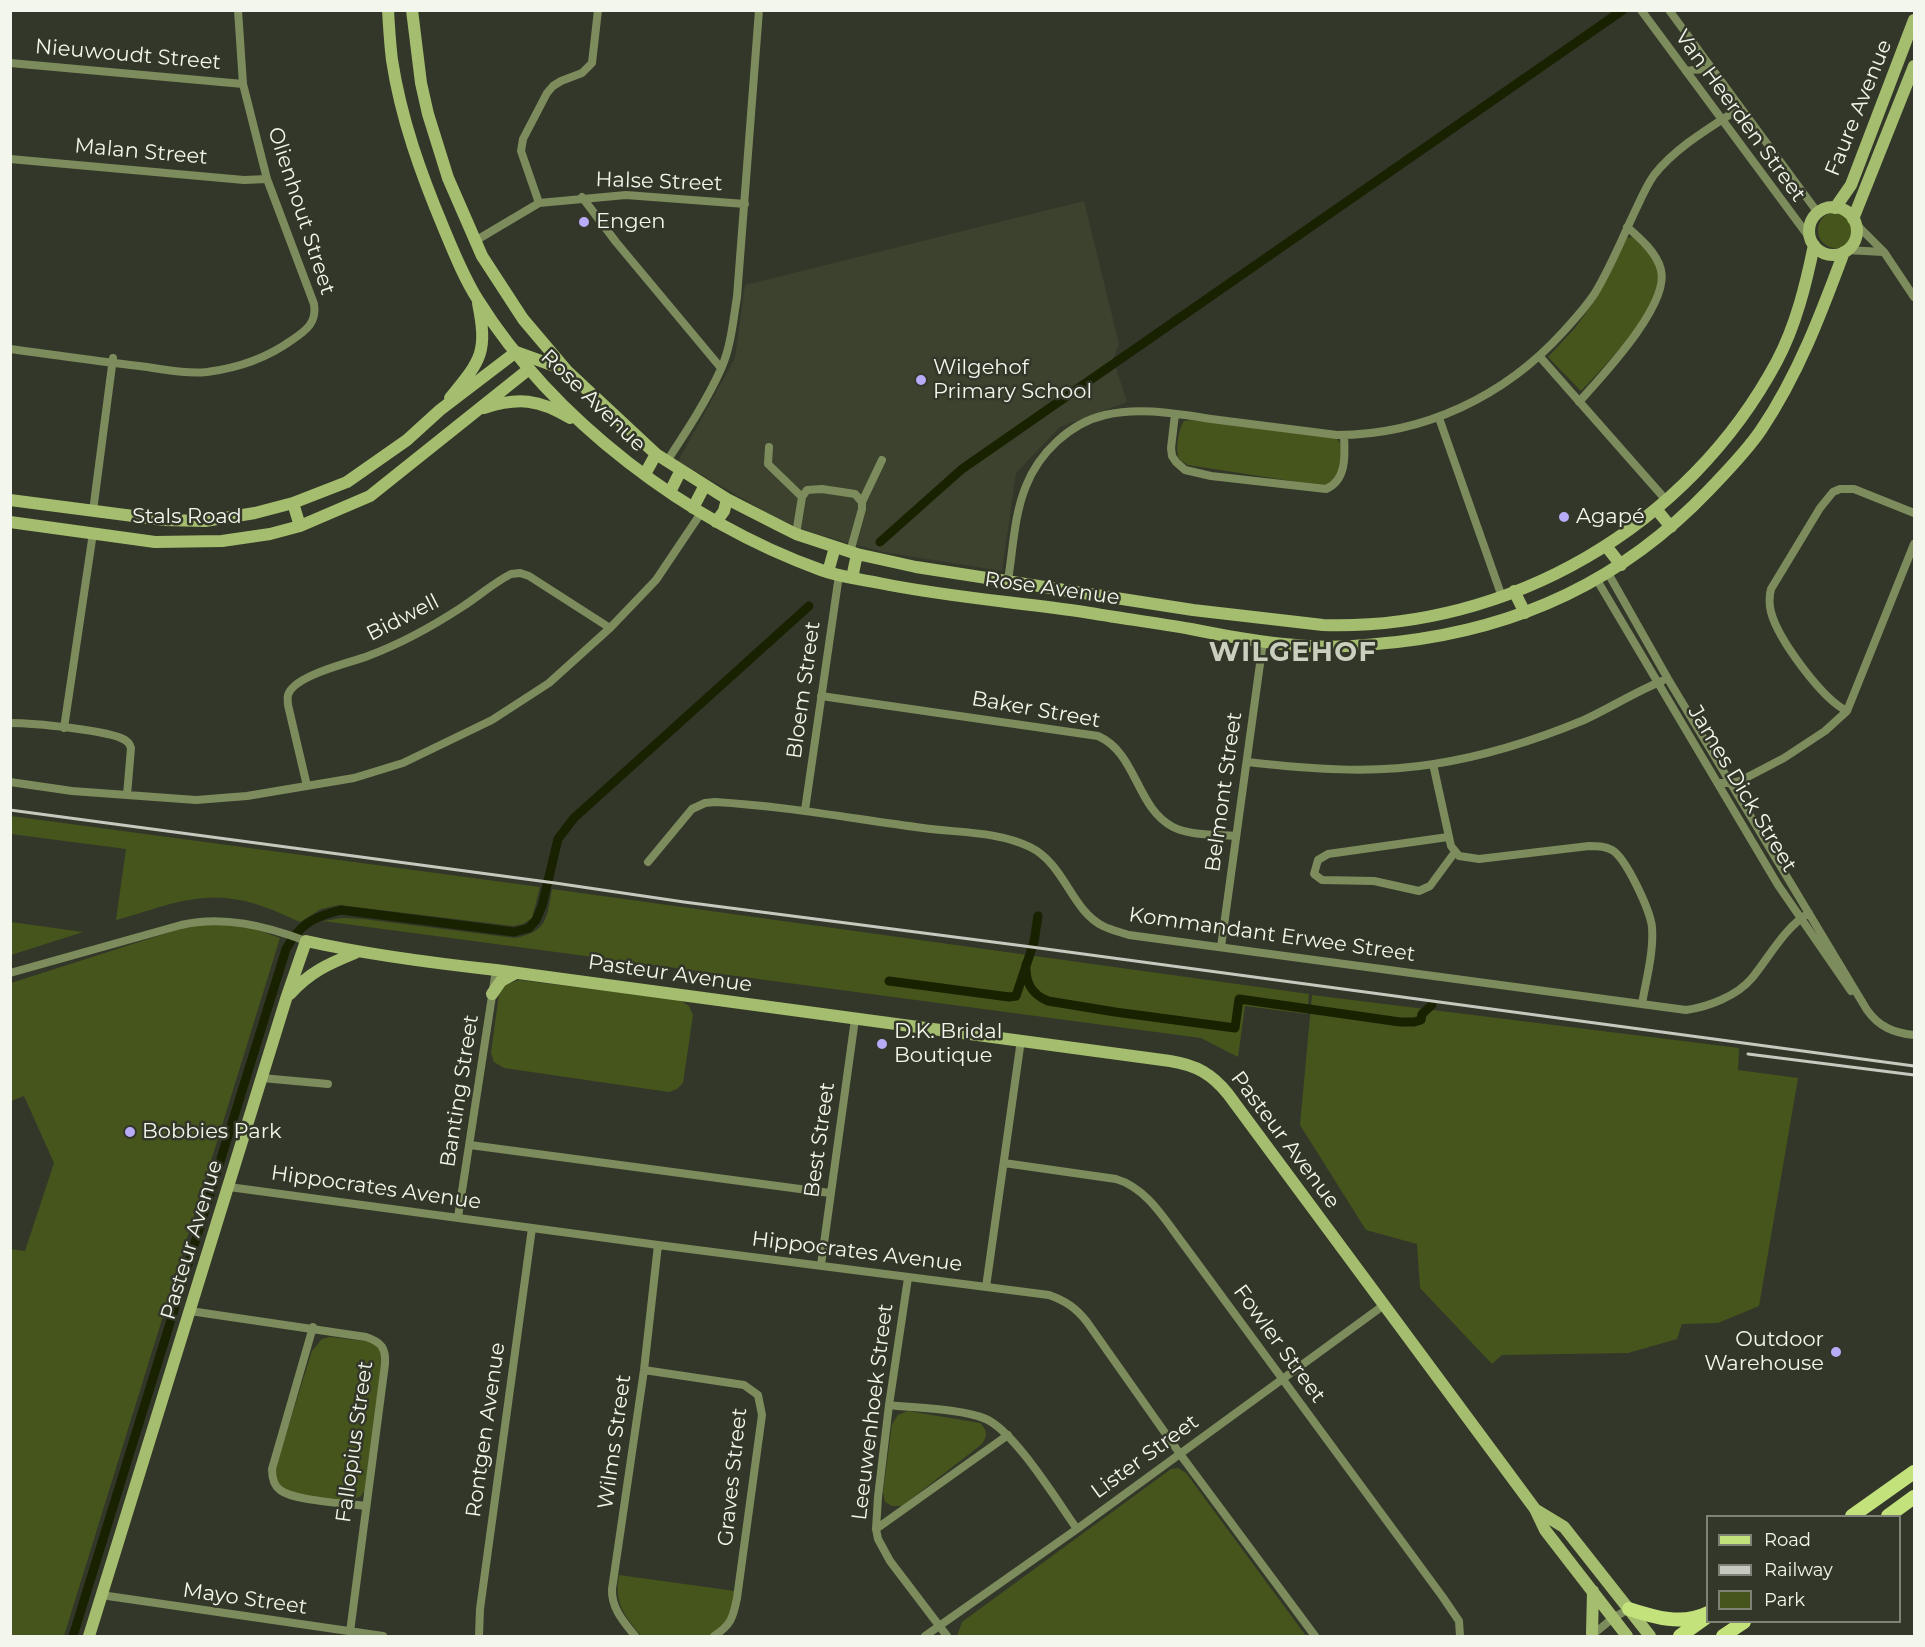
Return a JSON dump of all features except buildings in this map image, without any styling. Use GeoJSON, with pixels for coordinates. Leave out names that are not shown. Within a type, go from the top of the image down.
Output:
{"type":"FeatureCollection","features":[{"type":"Feature","properties":{"kind":"main road"},"geometry":{"type":"LineString","coordinates":[[1853,1515],[1914,1472]]}},
{"type":"Feature","properties":{"kind":"main road"},"geometry":{"type":"LineString","coordinates":[[1889,1515],[1914,1497]]}},
{"type":"Feature","properties":{"kind":"main road"},"geometry":{"type":"LineString","coordinates":[[1629,1609],[1666,1620],[1706,1615]]}},
{"type":"Feature","properties":{"kind":"main road"},"geometry":{"type":"LineString","coordinates":[[1680,1636],[1706,1616]]}},
{"type":"Feature","properties":{"kind":"main road"},"geometry":{"type":"LineString","coordinates":[[1723,1636],[1742,1623]]}},
{"type":"Feature","properties":{"kind":"main road"},"geometry":{"type":"LineString","coordinates":[[1730,1636],[1743,1623]]}},
{"type":"Feature","properties":{"kind":"street","name":"Olienhout Street"},"geometry":{"type":"LineString","coordinates":[[10,349],[191,372],[218,370],[263,357],[285,345],[309,327],[315,313],[314,304],[267,179],[243,84],[238,10]]}},
{"type":"Feature","properties":{"kind":"street","name":"Rose Avenue"},"geometry":{"type":"LineString","coordinates":[[388,10],[392,58],[420,170],[448,240],[477,299],[516,352],[531,363],[587,428],[627,462],[716,522],[782,553],[834,573],[916,591],[1020,603],[1257,641],[1312,647],[1382,644],[1434,638],[1525,613],[1582,588],[1621,565],[1671,527],[1731,467],[1759,433],[1811,341],[1845,251]]}},
{"type":"Feature","properties":{"kind":"street","name":"Rose Avenue"},"geometry":{"type":"LineString","coordinates":[[412,10],[421,83],[428,114],[448,178],[475,241],[504,293],[567,371],[661,458],[727,499],[796,534],[853,553],[916,567],[1193,610],[1344,626],[1391,622],[1467,609],[1502,597],[1570,568],[1606,546],[1679,489],[1718,448],[1740,420],[1778,360],[1804,292],[1813,243]]}},
{"type":"Feature","properties":{"kind":"street"},"geometry":{"type":"LineString","coordinates":[[539,202],[521,151],[523,139],[553,86],[582,73],[592,63],[598,10]]}},
{"type":"Feature","properties":{"kind":"street"},"geometry":{"type":"LineString","coordinates":[[645,474],[694,419],[721,368],[729,344],[738,297],[759,10]]}},
{"type":"Feature","properties":{"kind":"street","name":"Van Heerden Street"},"geometry":{"type":"LineString","coordinates":[[1641,10],[1813,243]]}},
{"type":"Feature","properties":{"kind":"street","name":"Van Heerden Street"},"geometry":{"type":"LineString","coordinates":[[1669,10],[1818,213]]}},
{"type":"Feature","properties":{"kind":"street","name":"Faure Avenue"},"geometry":{"type":"LineString","coordinates":[[1835,208],[1851,185],[1914,20]]}},
{"type":"Feature","properties":{"kind":"street","name":"Nieuwoudt Street"},"geometry":{"type":"LineString","coordinates":[[10,63],[243,84]]}},
{"type":"Feature","properties":{"kind":"street","name":"Faure Avenue"},"geometry":{"type":"LineString","coordinates":[[1855,222],[1914,66]]}},
{"type":"Feature","properties":{"kind":"street"},"geometry":{"type":"LineString","coordinates":[[1686,71],[1707,70],[1715,75]]}},
{"type":"Feature","properties":{"kind":"street"},"geometry":{"type":"LineString","coordinates":[[1882,102],[1898,105]]}},
{"type":"Feature","properties":{"kind":"street"},"geometry":{"type":"LineString","coordinates":[[1008,580],[1026,484],[1048,449],[1076,428],[1104,415],[1143,412],[1175,414],[1344,435],[1392,430],[1439,418],[1502,386],[1540,357],[1594,294],[1654,176],[1677,153],[1740,108]]}},
{"type":"Feature","properties":{"kind":"street","name":"Malan Street"},"geometry":{"type":"LineString","coordinates":[[10,159],[244,180],[267,179]]}},
{"type":"Feature","properties":{"kind":"street","name":"Halse Street"},"geometry":{"type":"LineString","coordinates":[[475,241],[539,202],[626,195],[745,204]]}},
{"type":"Feature","properties":{"kind":"street"},"geometry":{"type":"LineString","coordinates":[[582,197],[616,242],[721,368]]}},
{"type":"Feature","properties":{"kind":"street"},"geometry":{"type":"LineString","coordinates":[[1884,252],[1873,250],[1824,253],[1813,243],[1810,236],[1810,223],[1818,213],[1825,209],[1844,210],[1884,252],[1914,297]]}},
{"type":"Feature","properties":{"kind":"street"},"geometry":{"type":"LineString","coordinates":[[1845,251],[1855,239],[1855,222]]}},
{"type":"Feature","properties":{"kind":"street"},"geometry":{"type":"LineString","coordinates":[[1579,402],[1640,329],[1653,306],[1662,278],[1659,263],[1649,248],[1627,226]]}},
{"type":"Feature","properties":{"kind":"street"},"geometry":{"type":"LineString","coordinates":[[440,410],[480,358],[483,334],[477,299]]}},
{"type":"Feature","properties":{"kind":"street"},"geometry":{"type":"LineString","coordinates":[[523,319],[530,342],[531,363],[567,371]]}},
{"type":"Feature","properties":{"kind":"street","name":"Stals Road"},"geometry":{"type":"LineString","coordinates":[[10,500],[164,520],[205,521],[255,513],[293,503],[347,482],[406,440],[440,410],[516,352]]}},
{"type":"Feature","properties":{"kind":"street"},"geometry":{"type":"LineString","coordinates":[[1540,357],[1666,500]]}},
{"type":"Feature","properties":{"kind":"street"},"geometry":{"type":"LineString","coordinates":[[79,531],[87,510],[113,361]]}},
{"type":"Feature","properties":{"kind":"street","name":"Stals Road"},"geometry":{"type":"LineString","coordinates":[[10,522],[155,542],[222,541],[270,534],[300,526],[370,496],[476,411],[531,363]]}},
{"type":"Feature","properties":{"kind":"street"},"geometry":{"type":"LineString","coordinates":[[476,411],[499,404],[531,401],[552,407],[587,428]]}},
{"type":"Feature","properties":{"kind":"street"},"geometry":{"type":"LineString","coordinates":[[1175,414],[1171,448],[1176,462],[1185,470],[1211,476],[1326,489],[1339,480],[1343,468],[1344,435]]}},
{"type":"Feature","properties":{"kind":"street"},"geometry":{"type":"LineString","coordinates":[[1439,418],[1502,597]]}},
{"type":"Feature","properties":{"kind":"street"},"geometry":{"type":"LineString","coordinates":[[769,447],[768,464],[802,497]]}},
{"type":"Feature","properties":{"kind":"street"},"geometry":{"type":"LineString","coordinates":[[852,578],[853,553],[862,502],[882,460]]}},
{"type":"Feature","properties":{"kind":"street"},"geometry":{"type":"LineString","coordinates":[[670,492],[681,470]]}},
{"type":"Feature","properties":{"kind":"street"},"geometry":{"type":"LineString","coordinates":[[10,782],[72,790],[196,800],[247,796],[354,778],[403,763],[492,720],[549,683],[610,628],[656,580],[697,510],[705,485]]}},
{"type":"Feature","properties":{"kind":"street"},"geometry":{"type":"LineString","coordinates":[[796,534],[802,497],[807,490],[822,489],[855,494],[862,502]]}},
{"type":"Feature","properties":{"kind":"street"},"geometry":{"type":"LineString","coordinates":[[1679,489],[1693,507]]}},
{"type":"Feature","properties":{"kind":"street"},"geometry":{"type":"LineString","coordinates":[[1847,711],[1831,702],[1798,662],[1775,624],[1769,603],[1771,589],[1820,508],[1833,492],[1854,489],[1914,513]]}},
{"type":"Feature","properties":{"kind":"street"},"geometry":{"type":"LineString","coordinates":[[716,522],[724,511],[727,499]]}},
{"type":"Feature","properties":{"kind":"street"},"geometry":{"type":"LineString","coordinates":[[293,503],[300,526]]}},
{"type":"Feature","properties":{"kind":"street"},"geometry":{"type":"LineString","coordinates":[[1656,509],[1671,527]]}},
{"type":"Feature","properties":{"kind":"street"},"geometry":{"type":"LineString","coordinates":[[106,535],[108,513]]}},
{"type":"Feature","properties":{"kind":"street"},"geometry":{"type":"LineString","coordinates":[[64,728],[93,533]]}},
{"type":"Feature","properties":{"kind":"street"},"geometry":{"type":"LineString","coordinates":[[1718,783],[1732,783],[1750,777],[1825,731],[1847,711],[1905,572],[1914,544]]}},
{"type":"Feature","properties":{"kind":"street"},"geometry":{"type":"LineString","coordinates":[[1606,546],[1621,565]]}},
{"type":"Feature","properties":{"kind":"street"},"geometry":{"type":"LineString","coordinates":[[834,573],[835,547]]}},
{"type":"Feature","properties":{"kind":"street"},"geometry":{"type":"LineString","coordinates":[[1570,568],[1582,588]]}},
{"type":"Feature","properties":{"kind":"street","name":"Bidwell"},"geometry":{"type":"LineString","coordinates":[[307,786],[288,705],[288,695],[291,690],[304,679],[347,665],[399,642],[459,609],[511,574],[520,573],[529,576],[610,628]]}},
{"type":"Feature","properties":{"kind":"street","name":"Bloem Street"},"geometry":{"type":"LineString","coordinates":[[805,810],[822,696],[834,573]]}},
{"type":"Feature","properties":{"kind":"street","name":"James Dick Street"},"geometry":{"type":"LineString","coordinates":[[1602,576],[1732,783],[1867,1010]]}},
{"type":"Feature","properties":{"kind":"street","name":"James Dick Street"},"geometry":{"type":"LineString","coordinates":[[1602,576],[1657,683],[1800,918],[1856,999],[1878,1024],[1898,1033],[1914,1035]]}},
{"type":"Feature","properties":{"kind":"street"},"geometry":{"type":"LineString","coordinates":[[989,600],[992,578]]}},
{"type":"Feature","properties":{"kind":"street"},"geometry":{"type":"LineString","coordinates":[[1020,603],[1023,582]]}},
{"type":"Feature","properties":{"kind":"street"},"geometry":{"type":"LineString","coordinates":[[1514,591],[1525,613]]}},
{"type":"Feature","properties":{"kind":"street"},"geometry":{"type":"LineString","coordinates":[[1488,602],[1495,623]]}},
{"type":"Feature","properties":{"kind":"street"},"geometry":{"type":"LineString","coordinates":[[1253,618],[1257,641]]}},
{"type":"Feature","properties":{"kind":"street"},"geometry":{"type":"LineString","coordinates":[[1282,644],[1285,621]]}},
{"type":"Feature","properties":{"kind":"street","name":"Belmont Street"},"geometry":{"type":"LineString","coordinates":[[1221,947],[1246,762],[1257,641]]}},
{"type":"Feature","properties":{"kind":"street"},"geometry":{"type":"LineString","coordinates":[[1246,762],[1328,770],[1433,764],[1481,754],[1551,732],[1613,707],[1668,679]]}},
{"type":"Feature","properties":{"kind":"street","name":"Baker Street"},"geometry":{"type":"LineString","coordinates":[[822,696],[1098,736],[1119,751],[1155,813],[1164,821],[1180,830],[1236,836]]}},
{"type":"Feature","properties":{"kind":"street"},"geometry":{"type":"LineString","coordinates":[[10,723],[115,736],[129,743],[131,762],[127,795]]}},
{"type":"Feature","properties":{"kind":"street"},"geometry":{"type":"LineString","coordinates":[[1433,764],[1450,846],[1465,858],[1479,859],[1589,846],[1603,847],[1617,854],[1640,893],[1652,928],[1642,1005]]}},
{"type":"Feature","properties":{"kind":"street","name":"Kommandant Erwee Street"},"geometry":{"type":"LineString","coordinates":[[648,862],[687,814],[705,803],[722,802],[805,810],[923,828],[1004,837],[1033,848],[1056,866],[1077,900],[1094,920],[1102,926],[1128,935],[1686,1010],[1716,1002],[1735,992],[1751,979],[1782,937],[1809,912]]}},
{"type":"Feature","properties":{"kind":"street"},"geometry":{"type":"LineString","coordinates":[[1448,837],[1328,854],[1318,860],[1314,874],[1322,880],[1374,882],[1419,891],[1430,886],[1455,852]]}},
{"type":"Feature","properties":{"kind":"street"},"geometry":{"type":"LineString","coordinates":[[10,973],[181,925],[208,920],[240,923],[305,941]]}},
{"type":"Feature","properties":{"kind":"street","name":"Pasteur Avenue"},"geometry":{"type":"LineString","coordinates":[[89,1636],[305,941],[357,952],[1184,1063],[1206,1072],[1228,1094],[1535,1509],[1545,1530],[1627,1636]]}},
{"type":"Feature","properties":{"kind":"street"},"geometry":{"type":"LineString","coordinates":[[286,999],[308,976],[332,962],[357,952]]}},
{"type":"Feature","properties":{"kind":"street"},"geometry":{"type":"LineString","coordinates":[[10,978],[38,964]]}},
{"type":"Feature","properties":{"kind":"street","name":"Banting Street"},"geometry":{"type":"LineString","coordinates":[[458,1217],[496,970]]}},
{"type":"Feature","properties":{"kind":"street"},"geometry":{"type":"LineString","coordinates":[[492,994],[501,981],[517,973]]}},
{"type":"Feature","properties":{"kind":"street","name":"Best Street"},"geometry":{"type":"LineString","coordinates":[[821,1265],[855,1019]]}},
{"type":"Feature","properties":{"kind":"street"},"geometry":{"type":"LineString","coordinates":[[986,1287],[1021,1040]]}},
{"type":"Feature","properties":{"kind":"street"},"geometry":{"type":"LineString","coordinates":[[262,1078],[328,1084]]}},
{"type":"Feature","properties":{"kind":"street"},"geometry":{"type":"LineString","coordinates":[[470,1145],[830,1193]]}},
{"type":"Feature","properties":{"kind":"street","name":"Fowler Street"},"geometry":{"type":"LineString","coordinates":[[1005,1163],[1116,1179],[1138,1189],[1159,1212],[1456,1616],[1460,1636]]}},
{"type":"Feature","properties":{"kind":"street","name":"Hippocrates Avenue"},"geometry":{"type":"LineString","coordinates":[[229,1187],[1049,1295],[1065,1301],[1076,1309],[1315,1636]]}},
{"type":"Feature","properties":{"kind":"street","name":"Rontgen Avenue"},"geometry":{"type":"LineString","coordinates":[[479,1636],[480,1609],[531,1228]]}},
{"type":"Feature","properties":{"kind":"street","name":"Wilms Street"},"geometry":{"type":"LineString","coordinates":[[634,1636],[616,1609],[612,1595],[644,1370],[658,1245]]}},
{"type":"Feature","properties":{"kind":"street","name":"Leeuwenhoek Street"},"geometry":{"type":"LineString","coordinates":[[908,1278],[889,1405],[876,1529],[878,1539],[890,1561],[947,1636]]}},
{"type":"Feature","properties":{"kind":"street","name":"Lister Street"},"geometry":{"type":"LineString","coordinates":[[925,1636],[1077,1529],[1384,1305]]}},
{"type":"Feature","properties":{"kind":"street","name":"Fallopius Street"},"geometry":{"type":"LineString","coordinates":[[190,1311],[313,1328],[376,1340],[385,1352],[350,1632]]}},
{"type":"Feature","properties":{"kind":"street"},"geometry":{"type":"LineString","coordinates":[[313,1328],[272,1469],[272,1477],[275,1485],[287,1494],[365,1506]]}},
{"type":"Feature","properties":{"kind":"street","name":"Graves Street"},"geometry":{"type":"LineString","coordinates":[[644,1370],[744,1385],[758,1395],[762,1415],[734,1616],[727,1628],[714,1636]]}},
{"type":"Feature","properties":{"kind":"street"},"geometry":{"type":"LineString","coordinates":[[889,1405],[977,1416],[992,1423],[1008,1435],[1077,1529]]}},
{"type":"Feature","properties":{"kind":"street"},"geometry":{"type":"LineString","coordinates":[[876,1529],[1008,1435]]}},
{"type":"Feature","properties":{"kind":"street","name":"Pasteur Avenue"},"geometry":{"type":"LineString","coordinates":[[1535,1509],[1564,1527],[1650,1636]]}},
{"type":"Feature","properties":{"kind":"street"},"geometry":{"type":"LineString","coordinates":[[1591,1635],[1593,1591]]}},
{"type":"Feature","properties":{"kind":"street","name":"Mayo Street"},"geometry":{"type":"LineString","coordinates":[[102,1595],[382,1636]]}},
{"type":"Feature","properties":{"kind":"street"},"geometry":{"type":"LineString","coordinates":[[1591,1635],[1629,1609]]}},
{"type":"Feature","properties":{"kind":"shaded area","name":"Wilgehof Primary School"},"geometry":{"type":"Polygon","coordinates":[[[1084,201],[1119,344],[1113,359],[1127,402],[1060,427],[1016,473],[1002,571],[883,552],[819,535],[776,518],[678,461],[735,358],[745,285],[1084,201]]]}},
{"type":"Feature","properties":{"kind":"green space"},"geometry":{"type":"Polygon","coordinates":[[[1836,212],[1849,217],[1854,230],[1849,243],[1836,248],[1823,243],[1818,230],[1823,217],[1836,212]]]}},
{"type":"Feature","properties":{"kind":"green space"},"geometry":{"type":"Polygon","coordinates":[[[1632,237],[1651,256],[1658,270],[1660,282],[1648,310],[1638,325],[1581,391],[1548,357],[1575,328],[1595,300],[1627,238],[1632,237]]]}},
{"type":"Feature","properties":{"kind":"green space"},"geometry":{"type":"Polygon","coordinates":[[[1184,421],[1336,438],[1343,451],[1342,465],[1335,477],[1324,486],[1188,465],[1180,460],[1177,446],[1182,424],[1184,421]]]}},
{"type":"Feature","properties":{"kind":"green space"},"geometry":{"type":"Polygon","coordinates":[[[11,816],[540,887],[532,918],[523,924],[513,926],[339,905],[321,909],[300,922],[254,904],[235,899],[211,897],[184,901],[116,920],[126,849],[11,834],[11,816]]]}},
{"type":"Feature","properties":{"kind":"green space"},"geometry":{"type":"Polygon","coordinates":[[[552,889],[1309,994],[1307,1014],[1245,1006],[1238,1057],[1201,1038],[323,921],[342,918],[363,919],[515,938],[534,932],[544,922],[552,889]]]}},
{"type":"Feature","properties":{"kind":"green space"},"geometry":{"type":"Polygon","coordinates":[[[11,922],[83,932],[11,955],[11,922]]]}},
{"type":"Feature","properties":{"kind":"green space","name":"Bobbies Park"},"geometry":{"type":"Polygon","coordinates":[[[217,923],[249,927],[280,938],[64,1636],[11,1636],[10,1249],[25,1251],[54,1163],[24,1096],[11,1101],[11,983],[189,926],[217,923]]]}},
{"type":"Feature","properties":{"kind":"green space"},"geometry":{"type":"Polygon","coordinates":[[[519,980],[680,1000],[689,1006],[693,1015],[683,1083],[677,1089],[669,1092],[504,1068],[494,1062],[491,1053],[499,994],[505,985],[519,980]]]}},
{"type":"Feature","properties":{"kind":"green space"},"geometry":{"type":"Polygon","coordinates":[[[1312,995],[1739,1048],[1738,1070],[1798,1078],[1759,1306],[1718,1323],[1682,1324],[1677,1339],[1628,1353],[1502,1355],[1492,1364],[1420,1288],[1417,1244],[1366,1230],[1300,1125],[1312,995]]]}},
{"type":"Feature","properties":{"kind":"green space"},"geometry":{"type":"Polygon","coordinates":[[[330,1337],[373,1342],[379,1347],[382,1360],[365,1490],[361,1496],[352,1500],[322,1498],[289,1491],[281,1487],[276,1477],[276,1466],[312,1351],[322,1339],[330,1337]]]}},
{"type":"Feature","properties":{"kind":"green space"},"geometry":{"type":"Polygon","coordinates":[[[908,1411],[980,1423],[986,1435],[982,1444],[902,1506],[892,1506],[885,1502],[883,1492],[892,1424],[898,1415],[908,1411]]]}},
{"type":"Feature","properties":{"kind":"green space"},"geometry":{"type":"Polygon","coordinates":[[[1178,1468],[1186,1473],[1306,1636],[957,1636],[962,1622],[1171,1469],[1178,1468]]]}},
{"type":"Feature","properties":{"kind":"green space"},"geometry":{"type":"Polygon","coordinates":[[[619,1575],[735,1591],[728,1620],[711,1636],[641,1636],[619,1601],[619,1575]]]}},
{"type":"Feature","properties":{"kind":"waterway"},"geometry":{"type":"LineString","coordinates":[[880,542],[962,469],[1623,10]]}},
{"type":"Feature","properties":{"kind":"waterway"},"geometry":{"type":"LineString","coordinates":[[73,1636],[286,949],[291,940],[308,923],[341,910],[514,932],[529,928],[536,920],[542,906],[558,839],[574,818],[809,606]]}},
{"type":"Feature","properties":{"kind":"waterway"},"geometry":{"type":"LineString","coordinates":[[889,981],[1009,997],[1016,996],[1034,942],[1038,916]]}},
{"type":"Feature","properties":{"kind":"waterway"},"geometry":{"type":"LineString","coordinates":[[1026,964],[1030,987],[1037,995],[1048,1001],[1235,1028],[1239,999],[1400,1022],[1421,1020],[1422,1014],[1432,1005]]}},
{"type":"Feature","properties":{"kind":"railway"},"geometry":{"type":"LineString","coordinates":[[10,810],[1914,1066]]}},
{"type":"Feature","properties":{"kind":"railway"},"geometry":{"type":"LineString","coordinates":[[1748,1054],[1914,1075]]}},
{"type":"Feature","properties":{"kind":"place","name":"Engen"},"geometry":{"type":"Point","coordinates":[584,222]}},
{"type":"Feature","properties":{"kind":"place","name":"Wilgehof Primary School"},"geometry":{"type":"Point","coordinates":[921,380]}},
{"type":"Feature","properties":{"kind":"place","name":"Agapé"},"geometry":{"type":"Point","coordinates":[1564,517]}},
{"type":"Feature","properties":{"kind":"place","name":"D.K. Bridal Boutique"},"geometry":{"type":"Point","coordinates":[882,1044]}},
{"type":"Feature","properties":{"kind":"place","name":"Bobbies Park"},"geometry":{"type":"Point","coordinates":[130,1132]}},
{"type":"Feature","properties":{"kind":"place","name":"Outdoor Warehouse"},"geometry":{"type":"Point","coordinates":[1836,1352]}},
{"type":"Feature","properties":{"kind":"district","name":"WILGEHOF"},"geometry":{"type":"Point","coordinates":[1293,653]}}]}
